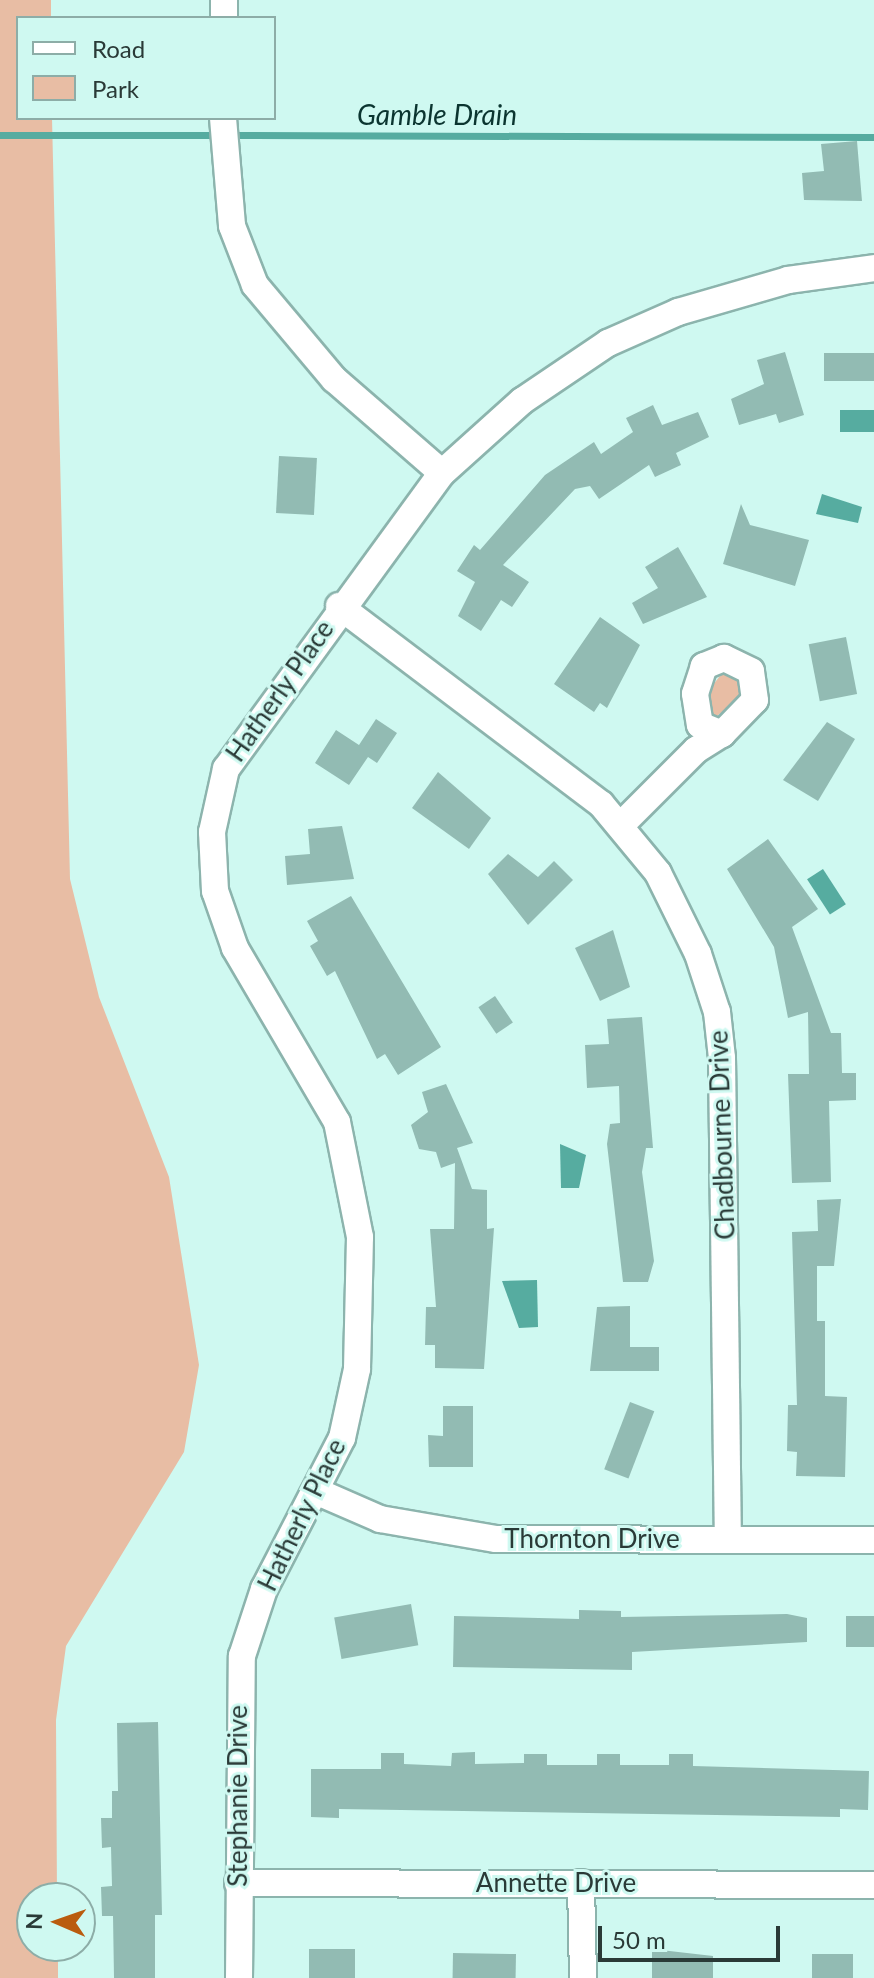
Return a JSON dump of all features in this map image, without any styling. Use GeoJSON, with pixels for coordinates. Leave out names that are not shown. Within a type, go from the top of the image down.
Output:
{"type":"FeatureCollection","features":[{"type":"Feature","properties":{"kind":"street"},"geometry":{"type":"LineString","coordinates":[[223,120],[232,226],[255,285],[334,379],[442,473]]}},
{"type":"Feature","properties":{"kind":"street","name":"Hatherly Place"},"geometry":{"type":"LineString","coordinates":[[252,1616],[318,1492],[342,1438],[357,1369],[360,1237],[352,1175],[337,1122],[224,921],[212,832],[223,779],[241,741],[339,606],[442,473],[522,401],[608,343],[747,291],[874,268]]}},
{"type":"Feature","properties":{"kind":"street","name":"Chadbourne Drive"},"geometry":{"type":"LineString","coordinates":[[339,606],[622,824],[673,899],[717,1012],[728,1539]]}},
{"type":"Feature","properties":{"kind":"street"},"geometry":{"type":"LineString","coordinates":[[622,824],[696,750],[722,734],[755,700],[756,680],[744,665],[724,658],[704,666],[696,684],[696,750]]}},
{"type":"Feature","properties":{"kind":"street"},"geometry":{"type":"LineString","coordinates":[[697,718],[705,731],[722,734]]}},
{"type":"Feature","properties":{"kind":"street","name":"Thornton Drive"},"geometry":{"type":"LineString","coordinates":[[318,1492],[380,1519],[463,1536],[874,1540]]}},
{"type":"Feature","properties":{"kind":"street","name":"Stephanie Drive"},"geometry":{"type":"LineString","coordinates":[[239,1978],[236,1695],[252,1616]]}},
{"type":"Feature","properties":{"kind":"street","name":"Annette Drive"},"geometry":{"type":"LineString","coordinates":[[238,1883],[874,1885]]}},
{"type":"Feature","properties":{"kind":"street"},"geometry":{"type":"LineString","coordinates":[[581,1883],[583,1978]]}},
{"type":"Feature","properties":{"kind":"green space"},"geometry":{"type":"Polygon","coordinates":[[[0,0],[51,0],[51,16],[16,16],[16,120],[52,120],[70,879],[99,997],[169,1177],[199,1365],[184,1452],[66,1646],[56,1720],[57,1882],[16,1882],[16,1962],[58,1962],[58,1978],[0,1978],[0,0]]]}},
{"type":"Feature","properties":{"kind":"green space"},"geometry":{"type":"Polygon","coordinates":[[[723,672],[739,677],[745,693],[712,720],[709,690],[723,672]]]}},
{"type":"Feature","properties":{"kind":"shaded area"},"geometry":{"type":"Polygon","coordinates":[[[840,410],[874,410],[874,432],[840,432],[840,410]]]}},
{"type":"Feature","properties":{"kind":"shaded area"},"geometry":{"type":"Polygon","coordinates":[[[822,494],[862,507],[858,523],[816,514],[822,494]]]}},
{"type":"Feature","properties":{"kind":"shaded area"},"geometry":{"type":"Polygon","coordinates":[[[823,869],[846,904],[830,915],[807,879],[823,869]]]}},
{"type":"Feature","properties":{"kind":"shaded area"},"geometry":{"type":"Polygon","coordinates":[[[560,1144],[586,1155],[579,1188],[561,1188],[560,1144]]]}},
{"type":"Feature","properties":{"kind":"shaded area"},"geometry":{"type":"Polygon","coordinates":[[[537,1280],[538,1327],[519,1328],[502,1281],[537,1280]]]}},
{"type":"Feature","properties":{"kind":"building"},"geometry":{"type":"Polygon","coordinates":[[[857,141],[862,201],[804,200],[802,173],[824,171],[821,144],[857,141]]]}},
{"type":"Feature","properties":{"kind":"building"},"geometry":{"type":"Polygon","coordinates":[[[785,352],[804,415],[779,423],[776,414],[739,425],[731,399],[764,384],[757,360],[785,352]]]}},
{"type":"Feature","properties":{"kind":"building"},"geometry":{"type":"Polygon","coordinates":[[[824,353],[874,353],[874,381],[824,381],[824,353]]]}},
{"type":"Feature","properties":{"kind":"building"},"geometry":{"type":"Polygon","coordinates":[[[653,405],[662,425],[698,412],[709,437],[676,453],[681,465],[655,477],[649,465],[599,499],[590,486],[575,489],[503,565],[529,582],[512,607],[501,600],[481,631],[458,616],[475,582],[457,571],[474,545],[480,550],[545,475],[594,442],[601,454],[633,432],[626,418],[653,405]]]}},
{"type":"Feature","properties":{"kind":"building"},"geometry":{"type":"Polygon","coordinates":[[[279,456],[317,458],[314,515],[276,513],[279,456]]]}},
{"type":"Feature","properties":{"kind":"building"},"geometry":{"type":"Polygon","coordinates":[[[741,504],[750,525],[809,540],[795,586],[723,564],[741,504]]]}},
{"type":"Feature","properties":{"kind":"building"},"geometry":{"type":"Polygon","coordinates":[[[678,547],[707,597],[643,624],[632,603],[658,588],[645,567],[678,547]]]}},
{"type":"Feature","properties":{"kind":"building"},"geometry":{"type":"Polygon","coordinates":[[[600,617],[640,645],[607,708],[600,703],[594,712],[554,684],[600,617]]]}},
{"type":"Feature","properties":{"kind":"building"},"geometry":{"type":"Polygon","coordinates":[[[846,637],[857,694],[820,701],[809,644],[846,637]]]}},
{"type":"Feature","properties":{"kind":"building"},"geometry":{"type":"Polygon","coordinates":[[[376,719],[397,733],[377,763],[368,757],[349,785],[315,763],[336,730],[359,745],[376,719]]]}},
{"type":"Feature","properties":{"kind":"building"},"geometry":{"type":"Polygon","coordinates":[[[827,722],[855,739],[818,801],[783,780],[827,722]]]}},
{"type":"Feature","properties":{"kind":"building"},"geometry":{"type":"Polygon","coordinates":[[[438,772],[491,818],[469,849],[412,808],[438,772]]]}},
{"type":"Feature","properties":{"kind":"building"},"geometry":{"type":"Polygon","coordinates":[[[342,826],[354,879],[287,885],[285,856],[310,854],[308,829],[342,826]]]}},
{"type":"Feature","properties":{"kind":"building"},"geometry":{"type":"Polygon","coordinates":[[[768,839],[818,909],[792,927],[831,1033],[841,1033],[842,1073],[856,1073],[856,1100],[829,1101],[831,1182],[792,1183],[788,1074],[809,1074],[808,1012],[788,1018],[774,947],[727,869],[768,839]]]}},
{"type":"Feature","properties":{"kind":"building"},"geometry":{"type":"Polygon","coordinates":[[[508,854],[538,877],[554,861],[573,880],[528,925],[488,874],[508,854]]]}},
{"type":"Feature","properties":{"kind":"building"},"geometry":{"type":"Polygon","coordinates":[[[351,896],[441,1047],[398,1075],[385,1054],[377,1059],[335,971],[327,976],[310,946],[318,941],[307,921],[351,896]]]}},
{"type":"Feature","properties":{"kind":"building"},"geometry":{"type":"Polygon","coordinates":[[[613,930],[630,987],[600,1001],[575,948],[613,930]]]}},
{"type":"Feature","properties":{"kind":"building"},"geometry":{"type":"Polygon","coordinates":[[[495,996],[513,1023],[496,1034],[478,1007],[495,996]]]}},
{"type":"Feature","properties":{"kind":"building"},"geometry":{"type":"Polygon","coordinates":[[[642,1017],[653,1148],[646,1148],[642,1172],[654,1261],[648,1282],[623,1282],[607,1144],[610,1124],[620,1123],[619,1086],[587,1088],[585,1045],[609,1044],[607,1019],[642,1017]]]}},
{"type":"Feature","properties":{"kind":"building"},"geometry":{"type":"Polygon","coordinates":[[[446,1084],[473,1143],[457,1148],[472,1189],[487,1190],[487,1229],[494,1228],[484,1369],[435,1368],[435,1345],[425,1345],[426,1307],[436,1307],[430,1229],[454,1229],[455,1163],[441,1168],[436,1152],[419,1149],[411,1125],[428,1112],[422,1092],[446,1084]]]}},
{"type":"Feature","properties":{"kind":"building"},"geometry":{"type":"Polygon","coordinates":[[[841,1199],[834,1266],[817,1266],[817,1321],[825,1321],[825,1396],[847,1397],[845,1477],[796,1476],[797,1452],[787,1451],[788,1405],[797,1405],[792,1232],[818,1231],[817,1200],[841,1199]]]}},
{"type":"Feature","properties":{"kind":"building"},"geometry":{"type":"Polygon","coordinates":[[[630,1306],[630,1347],[659,1347],[659,1371],[590,1371],[597,1307],[630,1306]]]}},
{"type":"Feature","properties":{"kind":"building"},"geometry":{"type":"Polygon","coordinates":[[[630,1402],[654,1411],[628,1479],[604,1469],[630,1402]]]}},
{"type":"Feature","properties":{"kind":"building"},"geometry":{"type":"Polygon","coordinates":[[[443,1406],[473,1406],[473,1467],[429,1467],[428,1435],[443,1436],[443,1406]]]}},
{"type":"Feature","properties":{"kind":"building"},"geometry":{"type":"Polygon","coordinates":[[[411,1604],[418,1645],[341,1659],[334,1618],[411,1604]]]}},
{"type":"Feature","properties":{"kind":"building"},"geometry":{"type":"Polygon","coordinates":[[[579,1610],[621,1611],[621,1617],[787,1614],[807,1618],[807,1642],[632,1652],[632,1670],[453,1667],[454,1616],[579,1619],[579,1610]]]}},
{"type":"Feature","properties":{"kind":"building"},"geometry":{"type":"Polygon","coordinates":[[[846,1616],[874,1616],[874,1647],[846,1647],[846,1616]]]}},
{"type":"Feature","properties":{"kind":"building"},"geometry":{"type":"Polygon","coordinates":[[[158,1722],[162,1915],[155,1915],[155,1978],[114,1978],[113,1916],[102,1916],[101,1887],[112,1886],[111,1847],[102,1848],[101,1818],[112,1818],[112,1791],[118,1791],[117,1723],[158,1722]]]}},
{"type":"Feature","properties":{"kind":"building"},"geometry":{"type":"Polygon","coordinates":[[[475,1752],[475,1764],[524,1763],[524,1754],[547,1754],[547,1765],[597,1765],[597,1754],[620,1754],[620,1765],[669,1765],[669,1754],[693,1754],[693,1766],[869,1771],[868,1810],[840,1809],[840,1817],[339,1809],[339,1818],[311,1817],[311,1769],[381,1769],[381,1753],[404,1753],[404,1764],[451,1766],[452,1753],[475,1752]]]}},
{"type":"Feature","properties":{"kind":"building"},"geometry":{"type":"Polygon","coordinates":[[[309,1949],[355,1949],[355,1978],[309,1978],[309,1949]]]}},
{"type":"Feature","properties":{"kind":"building"},"geometry":{"type":"Polygon","coordinates":[[[652,1949],[713,1956],[713,1978],[652,1978],[652,1949]]]}},
{"type":"Feature","properties":{"kind":"building"},"geometry":{"type":"Polygon","coordinates":[[[453,1953],[516,1954],[516,1978],[453,1978],[453,1953]]]}},
{"type":"Feature","properties":{"kind":"building"},"geometry":{"type":"Polygon","coordinates":[[[812,1954],[853,1954],[853,1978],[812,1978],[812,1954]]]}},
{"type":"Feature","properties":{"kind":"waterway","name":"Gamble Drain"},"geometry":{"type":"LineString","coordinates":[[0,135],[218,135]]}},
{"type":"Feature","properties":{"kind":"waterway","name":"Gamble Drain"},"geometry":{"type":"LineString","coordinates":[[230,135],[874,137]]}}]}
